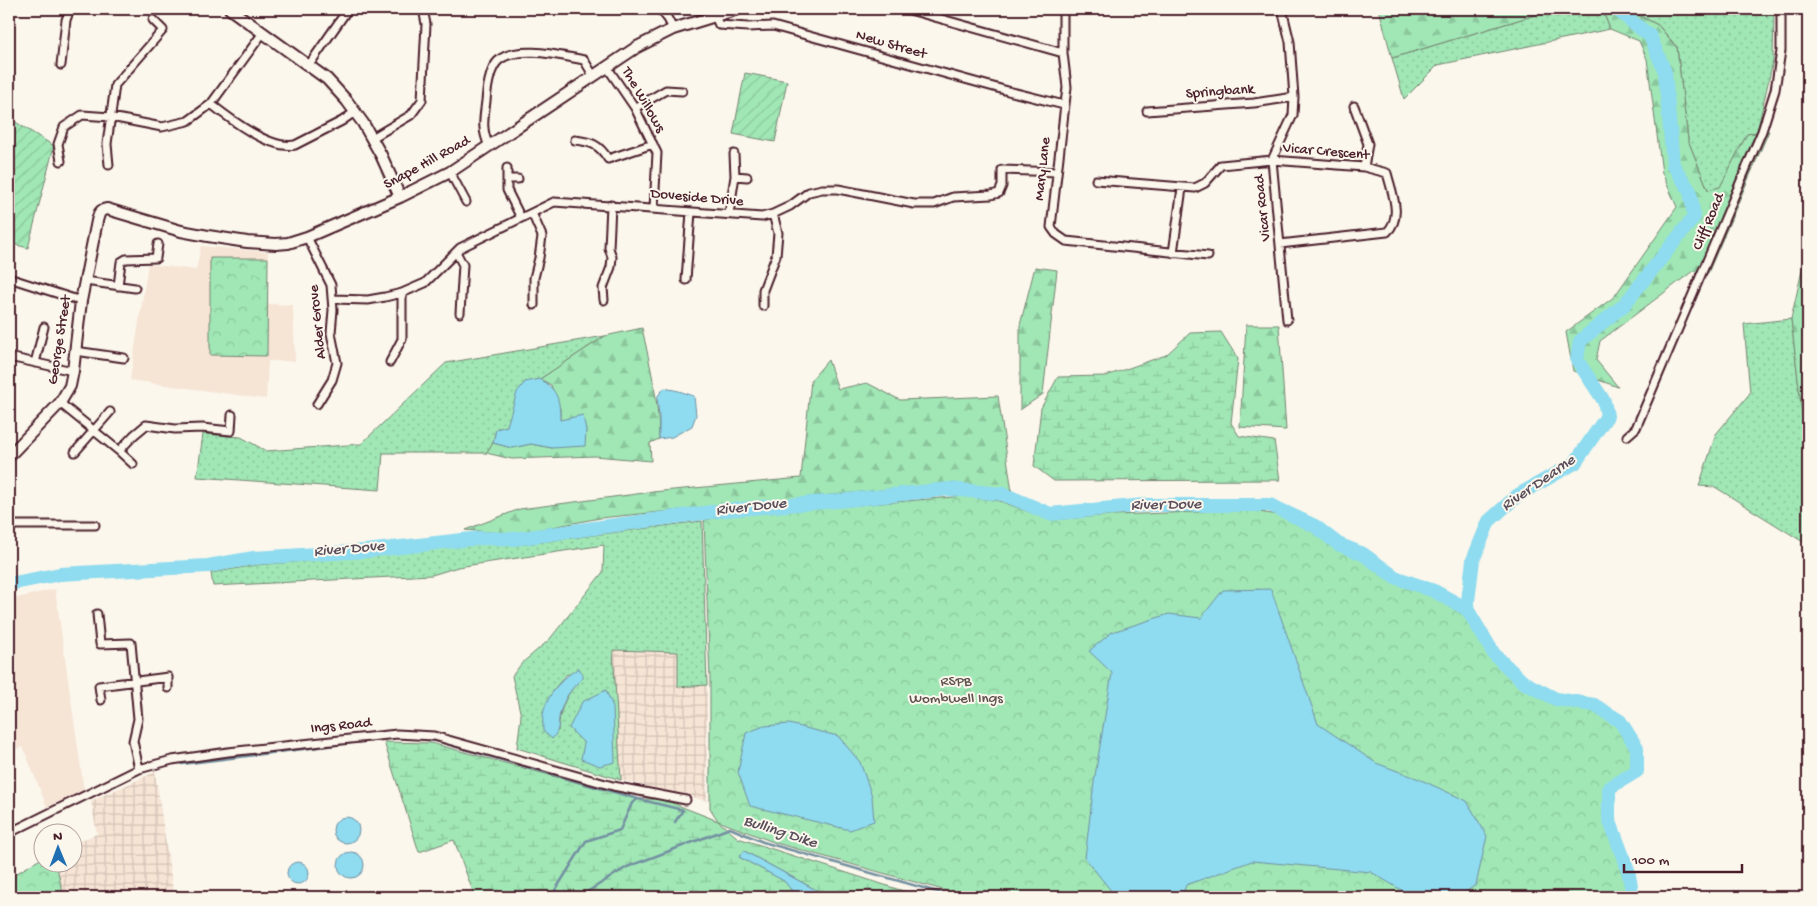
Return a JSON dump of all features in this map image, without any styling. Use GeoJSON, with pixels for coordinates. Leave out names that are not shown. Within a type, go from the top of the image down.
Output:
{"type":"FeatureCollection","features":[{"type":"Feature","properties":{"kind":"main road"},"geometry":{"type":"LineString","coordinates":[[230,9],[327,80],[356,111],[381,155],[400,197]]}},
{"type":"Feature","properties":{"kind":"main road","name":"Snape Hill Road"},"geometry":{"type":"LineString","coordinates":[[103,209],[107,208],[181,231],[244,242],[288,243],[400,197],[450,172],[636,47],[673,29],[738,9]]}},
{"type":"Feature","properties":{"kind":"main road","name":"George Street"},"geometry":{"type":"LineString","coordinates":[[9,456],[13,446],[60,403],[70,386],[84,281],[96,220],[103,209]]}},
{"type":"Feature","properties":{"kind":"street"},"geometry":{"type":"LineString","coordinates":[[61,65],[66,20],[70,9]]}},
{"type":"Feature","properties":{"kind":"street"},"geometry":{"type":"LineString","coordinates":[[309,66],[348,9]]}},
{"type":"Feature","properties":{"kind":"street"},"geometry":{"type":"LineString","coordinates":[[372,138],[411,115],[422,100],[426,24],[423,9]]}},
{"type":"Feature","properties":{"kind":"street"},"geometry":{"type":"LineString","coordinates":[[660,9],[673,29]]}},
{"type":"Feature","properties":{"kind":"street"},"geometry":{"type":"LineString","coordinates":[[906,9],[1062,53]]}},
{"type":"Feature","properties":{"kind":"street","name":"Mary Lane"},"geometry":{"type":"LineString","coordinates":[[1063,9],[1062,53],[1067,87],[1051,227],[1056,234],[1066,241],[1173,252]]}},
{"type":"Feature","properties":{"kind":"street","name":"Vicar Road"},"geometry":{"type":"LineString","coordinates":[[1282,9],[1290,42],[1294,97],[1293,115],[1272,160],[1287,320]]}},
{"type":"Feature","properties":{"kind":"street","name":"Cliff Road"},"geometry":{"type":"LineString","coordinates":[[1628,436],[1636,428],[1762,131],[1775,90],[1780,51],[1781,9]]}},
{"type":"Feature","properties":{"kind":"street","name":"New Street"},"geometry":{"type":"LineString","coordinates":[[715,16],[719,25],[748,28],[773,26],[1064,105]]}},
{"type":"Feature","properties":{"kind":"street"},"geometry":{"type":"LineString","coordinates":[[109,165],[107,144],[116,85],[163,30],[153,20]]}},
{"type":"Feature","properties":{"kind":"street"},"geometry":{"type":"LineString","coordinates":[[61,161],[58,144],[64,127],[82,115],[111,117],[162,126],[188,120],[211,104],[262,34]]}},
{"type":"Feature","properties":{"kind":"street"},"geometry":{"type":"LineString","coordinates":[[489,146],[483,134],[486,94],[495,65],[506,56],[524,52],[584,60],[594,75]]}},
{"type":"Feature","properties":{"kind":"street","name":"The Willows"},"geometry":{"type":"LineString","coordinates":[[607,67],[635,108],[657,152],[654,208]]}},
{"type":"Feature","properties":{"kind":"street"},"geometry":{"type":"LineString","coordinates":[[635,108],[666,90],[682,91]]}},
{"type":"Feature","properties":{"kind":"street","name":"Springbank"},"geometry":{"type":"LineString","coordinates":[[1147,111],[1254,103],[1294,97]]}},
{"type":"Feature","properties":{"kind":"street"},"geometry":{"type":"LineString","coordinates":[[211,104],[236,123],[273,143],[287,147],[295,145],[342,121],[356,111]]}},
{"type":"Feature","properties":{"kind":"street"},"geometry":{"type":"LineString","coordinates":[[1354,106],[1368,144],[1364,167]]}},
{"type":"Feature","properties":{"kind":"street"},"geometry":{"type":"LineString","coordinates":[[575,140],[597,145],[608,158],[653,144]]}},
{"type":"Feature","properties":{"kind":"street"},"geometry":{"type":"LineString","coordinates":[[729,214],[735,176],[734,154]]}},
{"type":"Feature","properties":{"kind":"street","name":"Vicar Crescent"},"geometry":{"type":"LineString","coordinates":[[1096,180],[1195,188],[1205,183],[1221,165],[1272,160],[1364,167],[1387,173],[1397,215],[1394,225],[1387,232],[1280,244]]}},
{"type":"Feature","properties":{"kind":"street"},"geometry":{"type":"LineString","coordinates":[[506,168],[507,190],[521,218]]}},
{"type":"Feature","properties":{"kind":"street","name":"Doveside Drive"},"geometry":{"type":"LineString","coordinates":[[333,299],[368,300],[402,293],[425,283],[460,248],[554,202],[762,216],[773,214],[790,206],[809,192],[822,189],[838,189],[914,204],[934,204],[953,197],[999,193],[1002,186],[1002,170],[1057,172]]}},
{"type":"Feature","properties":{"kind":"street"},"geometry":{"type":"LineString","coordinates":[[450,172],[466,202]]}},
{"type":"Feature","properties":{"kind":"street"},"geometry":{"type":"LineString","coordinates":[[735,176],[746,177]]}},
{"type":"Feature","properties":{"kind":"street"},"geometry":{"type":"LineString","coordinates":[[507,179],[518,179]]}},
{"type":"Feature","properties":{"kind":"street"},"geometry":{"type":"LineString","coordinates":[[1182,188],[1173,252],[1208,256]]}},
{"type":"Feature","properties":{"kind":"street"},"geometry":{"type":"LineString","coordinates":[[604,300],[603,288],[611,267],[612,257],[609,248],[611,205]]}},
{"type":"Feature","properties":{"kind":"street"},"geometry":{"type":"LineString","coordinates":[[686,280],[691,212]]}},
{"type":"Feature","properties":{"kind":"street"},"geometry":{"type":"LineString","coordinates":[[532,213],[542,236],[534,278],[534,305]]}},
{"type":"Feature","properties":{"kind":"street"},"geometry":{"type":"LineString","coordinates":[[763,306],[763,290],[776,256],[778,233],[773,214]]}},
{"type":"Feature","properties":{"kind":"street","name":"Alder Grove"},"geometry":{"type":"LineString","coordinates":[[307,236],[328,277],[333,299],[331,333],[337,363],[326,392],[317,404]]}},
{"type":"Feature","properties":{"kind":"street"},"geometry":{"type":"LineString","coordinates":[[118,286],[121,262],[126,259],[156,258],[158,244]]}},
{"type":"Feature","properties":{"kind":"street"},"geometry":{"type":"LineString","coordinates":[[456,252],[463,265],[460,313]]}},
{"type":"Feature","properties":{"kind":"street"},"geometry":{"type":"LineString","coordinates":[[9,278],[81,301]]}},
{"type":"Feature","properties":{"kind":"street"},"geometry":{"type":"LineString","coordinates":[[84,281],[135,288]]}},
{"type":"Feature","properties":{"kind":"street"},"geometry":{"type":"LineString","coordinates":[[390,362],[402,339],[402,293]]}},
{"type":"Feature","properties":{"kind":"street"},"geometry":{"type":"LineString","coordinates":[[35,362],[44,327]]}},
{"type":"Feature","properties":{"kind":"street"},"geometry":{"type":"LineString","coordinates":[[75,352],[124,358]]}},
{"type":"Feature","properties":{"kind":"street"},"geometry":{"type":"LineString","coordinates":[[9,357],[73,371]]}},
{"type":"Feature","properties":{"kind":"street"},"geometry":{"type":"LineString","coordinates":[[60,403],[133,464]]}},
{"type":"Feature","properties":{"kind":"street"},"geometry":{"type":"LineString","coordinates":[[75,452],[110,412]]}},
{"type":"Feature","properties":{"kind":"street"},"geometry":{"type":"LineString","coordinates":[[119,451],[146,425],[175,429],[202,428],[231,431],[232,415]]}},
{"type":"Feature","properties":{"kind":"street"},"geometry":{"type":"LineString","coordinates":[[9,525],[95,525]]}},
{"type":"Feature","properties":{"kind":"street"},"geometry":{"type":"LineString","coordinates":[[96,614],[100,644],[131,643],[138,720],[133,741],[139,769]]}},
{"type":"Feature","properties":{"kind":"street"},"geometry":{"type":"LineString","coordinates":[[101,700],[99,686],[168,677],[168,688]]}},
{"type":"Feature","properties":{"kind":"street","name":"Ings Road"},"geometry":{"type":"LineString","coordinates":[[9,833],[139,769],[172,760],[228,752],[397,734],[434,736],[613,786],[686,800]]}},
{"type":"Feature","properties":{"kind":"shaded area"},"geometry":{"type":"Polygon","coordinates":[[[201,246],[268,252],[268,304],[293,305],[295,361],[268,361],[266,399],[130,380],[148,264],[196,270],[201,246]]]}},
{"type":"Feature","properties":{"kind":"shaded area"},"geometry":{"type":"Polygon","coordinates":[[[55,589],[84,790],[47,807],[23,747],[9,750],[9,600],[55,589]]]}},
{"type":"Feature","properties":{"kind":"shaded area"},"geometry":{"type":"Polygon","coordinates":[[[613,650],[679,652],[678,687],[707,685],[707,801],[621,780],[613,650]]]}},
{"type":"Feature","properties":{"kind":"shaded area"},"geometry":{"type":"Polygon","coordinates":[[[155,772],[174,897],[64,897],[58,874],[82,874],[82,840],[97,834],[91,801],[155,772]]]}},
{"type":"Feature","properties":{"kind":"green space"},"geometry":{"type":"Polygon","coordinates":[[[1379,9],[1550,9],[1392,58],[1379,9]]]}},
{"type":"Feature","properties":{"kind":"green space"},"geometry":{"type":"Polygon","coordinates":[[[1550,9],[1602,9],[1610,29],[1438,65],[1404,99],[1392,58],[1550,9]]]}},
{"type":"Feature","properties":{"kind":"green space"},"geometry":{"type":"Polygon","coordinates":[[[1602,9],[1629,9],[1658,25],[1677,48],[1688,140],[1708,190],[1720,187],[1747,134],[1769,131],[1708,273],[1693,271],[1600,341],[1596,360],[1618,387],[1573,371],[1566,332],[1614,297],[1677,207],[1662,173],[1647,59],[1639,41],[1610,29],[1602,9]]]}},
{"type":"Feature","properties":{"kind":"green space"},"geometry":{"type":"Polygon","coordinates":[[[1629,9],[1774,9],[1773,61],[1757,132],[1747,134],[1720,188],[1708,190],[1688,140],[1677,47],[1658,25],[1629,9]]]}},
{"type":"Feature","properties":{"kind":"green space"},"geometry":{"type":"Polygon","coordinates":[[[745,73],[787,81],[775,142],[733,134],[745,73]]]}},
{"type":"Feature","properties":{"kind":"green space"},"geometry":{"type":"Polygon","coordinates":[[[9,118],[54,146],[28,248],[9,243],[9,118]]]}},
{"type":"Feature","properties":{"kind":"green space"},"geometry":{"type":"Polygon","coordinates":[[[1808,244],[1808,465],[1791,319],[1808,244]]]}},
{"type":"Feature","properties":{"kind":"green space"},"geometry":{"type":"Polygon","coordinates":[[[210,258],[268,258],[267,356],[210,355],[210,258]]]}},
{"type":"Feature","properties":{"kind":"green space"},"geometry":{"type":"Polygon","coordinates":[[[1035,267],[1057,270],[1043,394],[1020,410],[1020,325],[1035,267]]]}},
{"type":"Feature","properties":{"kind":"green space"},"geometry":{"type":"Polygon","coordinates":[[[1791,319],[1808,465],[1808,545],[1715,487],[1699,486],[1716,434],[1750,393],[1744,324],[1791,319]]]}},
{"type":"Feature","properties":{"kind":"green space"},"geometry":{"type":"Polygon","coordinates":[[[1246,325],[1279,325],[1286,430],[1240,427],[1246,325]]]}},
{"type":"Feature","properties":{"kind":"green space"},"geometry":{"type":"Polygon","coordinates":[[[642,328],[654,383],[659,425],[659,439],[650,443],[651,461],[595,456],[512,459],[486,453],[493,443],[512,448],[531,444],[552,448],[560,420],[560,409],[551,385],[540,379],[605,336],[642,328]]]}},
{"type":"Feature","properties":{"kind":"green space"},"geometry":{"type":"Polygon","coordinates":[[[1221,332],[1238,359],[1231,423],[1239,436],[1274,441],[1280,480],[1054,481],[1034,466],[1041,408],[1058,377],[1106,376],[1166,355],[1190,333],[1221,332]]]}},
{"type":"Feature","properties":{"kind":"green space"},"geometry":{"type":"Polygon","coordinates":[[[605,336],[540,379],[525,382],[507,426],[496,429],[493,443],[486,453],[383,453],[380,490],[197,477],[203,434],[241,437],[266,451],[361,444],[446,363],[605,336]]]}},
{"type":"Feature","properties":{"kind":"green space"},"geometry":{"type":"Polygon","coordinates":[[[828,360],[838,389],[867,383],[900,400],[998,396],[1012,492],[952,483],[600,518],[515,534],[465,530],[520,509],[652,492],[801,478],[811,380],[828,360]]]}},
{"type":"Feature","properties":{"kind":"green space","name":"RSPB Wombwell Ings"},"geometry":{"type":"Polygon","coordinates":[[[965,496],[1000,501],[1050,520],[1114,515],[1248,510],[1278,515],[1304,526],[1326,541],[1353,554],[1389,577],[1431,595],[1462,613],[1492,659],[1520,686],[1554,702],[1594,710],[1617,724],[1633,748],[1632,768],[1606,784],[1604,819],[1624,875],[1629,897],[968,897],[776,843],[718,821],[710,808],[710,680],[704,520],[727,516],[965,496]]]}},
{"type":"Feature","properties":{"kind":"green space"},"geometry":{"type":"Polygon","coordinates":[[[702,521],[707,685],[678,687],[678,652],[613,650],[621,780],[517,748],[521,716],[512,676],[522,663],[549,640],[603,572],[604,545],[458,567],[432,575],[213,586],[211,573],[256,565],[369,556],[481,544],[517,545],[702,521]],[[567,674],[554,689],[544,711],[558,731],[560,715],[565,701],[584,677],[567,674]]]}},
{"type":"Feature","properties":{"kind":"green space"},"geometry":{"type":"Polygon","coordinates":[[[384,742],[431,743],[638,799],[662,799],[718,821],[738,838],[922,897],[901,897],[868,890],[829,897],[744,851],[739,857],[785,881],[797,897],[475,897],[454,840],[419,852],[384,742]]]}},
{"type":"Feature","properties":{"kind":"green space"},"geometry":{"type":"Polygon","coordinates":[[[32,864],[32,874],[58,874],[64,897],[9,897],[9,878],[32,864]]]}},
{"type":"Feature","properties":{"kind":"water"},"geometry":{"type":"Polygon","coordinates":[[[540,379],[551,387],[557,396],[560,420],[583,415],[586,430],[585,446],[552,448],[531,444],[512,448],[493,443],[496,429],[507,426],[517,392],[525,382],[540,379]]]}},
{"type":"Feature","properties":{"kind":"water"},"geometry":{"type":"Polygon","coordinates":[[[664,388],[694,396],[696,415],[692,426],[672,437],[659,439],[657,397],[664,388]]]}},
{"type":"Feature","properties":{"kind":"water"},"geometry":{"type":"Polygon","coordinates":[[[1271,589],[1318,724],[1376,763],[1419,779],[1467,801],[1487,836],[1476,885],[1458,897],[1413,897],[1371,872],[1252,861],[1186,885],[1182,897],[1116,897],[1085,858],[1094,782],[1112,673],[1089,651],[1112,632],[1169,614],[1201,618],[1223,590],[1271,589]]]}},
{"type":"Feature","properties":{"kind":"water"},"geometry":{"type":"Polygon","coordinates":[[[579,668],[584,677],[566,698],[560,713],[558,730],[552,739],[543,731],[543,715],[546,703],[557,686],[579,668]]]}},
{"type":"Feature","properties":{"kind":"water"},"geometry":{"type":"Polygon","coordinates":[[[606,690],[613,707],[615,762],[600,766],[581,759],[584,743],[569,728],[582,702],[606,690]]]}},
{"type":"Feature","properties":{"kind":"water"},"geometry":{"type":"Polygon","coordinates":[[[789,724],[838,736],[860,762],[872,796],[874,821],[850,830],[750,806],[738,772],[746,733],[764,726],[789,724]]]}},
{"type":"Feature","properties":{"kind":"water"},"geometry":{"type":"Polygon","coordinates":[[[346,817],[355,821],[359,830],[355,839],[346,843],[337,839],[333,830],[337,821],[346,817]]]}},
{"type":"Feature","properties":{"kind":"water"},"geometry":{"type":"Polygon","coordinates":[[[744,851],[829,897],[797,897],[784,881],[739,857],[744,851]]]}},
{"type":"Feature","properties":{"kind":"water"},"geometry":{"type":"Polygon","coordinates":[[[351,852],[360,856],[364,865],[360,874],[351,878],[342,874],[338,865],[342,856],[351,852]]]}},
{"type":"Feature","properties":{"kind":"water"},"geometry":{"type":"Polygon","coordinates":[[[298,862],[306,865],[309,873],[306,881],[298,884],[290,881],[287,873],[290,865],[298,862]]]}},
{"type":"Feature","properties":{"kind":"waterway","name":"River Dearne"},"geometry":{"type":"LineString","coordinates":[[1616,9],[1650,36],[1665,72],[1673,165],[1690,191],[1694,217],[1624,305],[1580,341],[1577,360],[1604,401],[1607,416],[1575,463],[1518,495],[1489,521],[1473,560],[1467,609],[1494,654],[1523,682],[1556,699],[1594,705],[1620,721],[1637,748],[1637,771],[1609,788],[1609,819],[1628,870],[1633,897]]}},
{"type":"Feature","properties":{"kind":"waterway","name":"River Dove"},"geometry":{"type":"LineString","coordinates":[[9,584],[60,574],[208,566],[254,558],[366,551],[480,538],[514,539],[726,510],[838,501],[949,489],[1003,494],[1050,514],[1145,505],[1270,505],[1315,526],[1338,544],[1363,554],[1395,577],[1434,591],[1467,609]]}},
{"type":"Feature","properties":{"kind":"waterway"},"geometry":{"type":"LineString","coordinates":[[182,764],[401,737],[436,741],[638,799]]}},
{"type":"Feature","properties":{"kind":"waterway"},"geometry":{"type":"LineString","coordinates":[[551,897],[586,841],[620,830],[632,803],[638,799],[683,810],[675,822]]}},
{"type":"Feature","properties":{"kind":"waterway","name":"Bulling Dike"},"geometry":{"type":"LineString","coordinates":[[579,897],[627,867],[730,828],[763,842],[955,897]]}}]}
